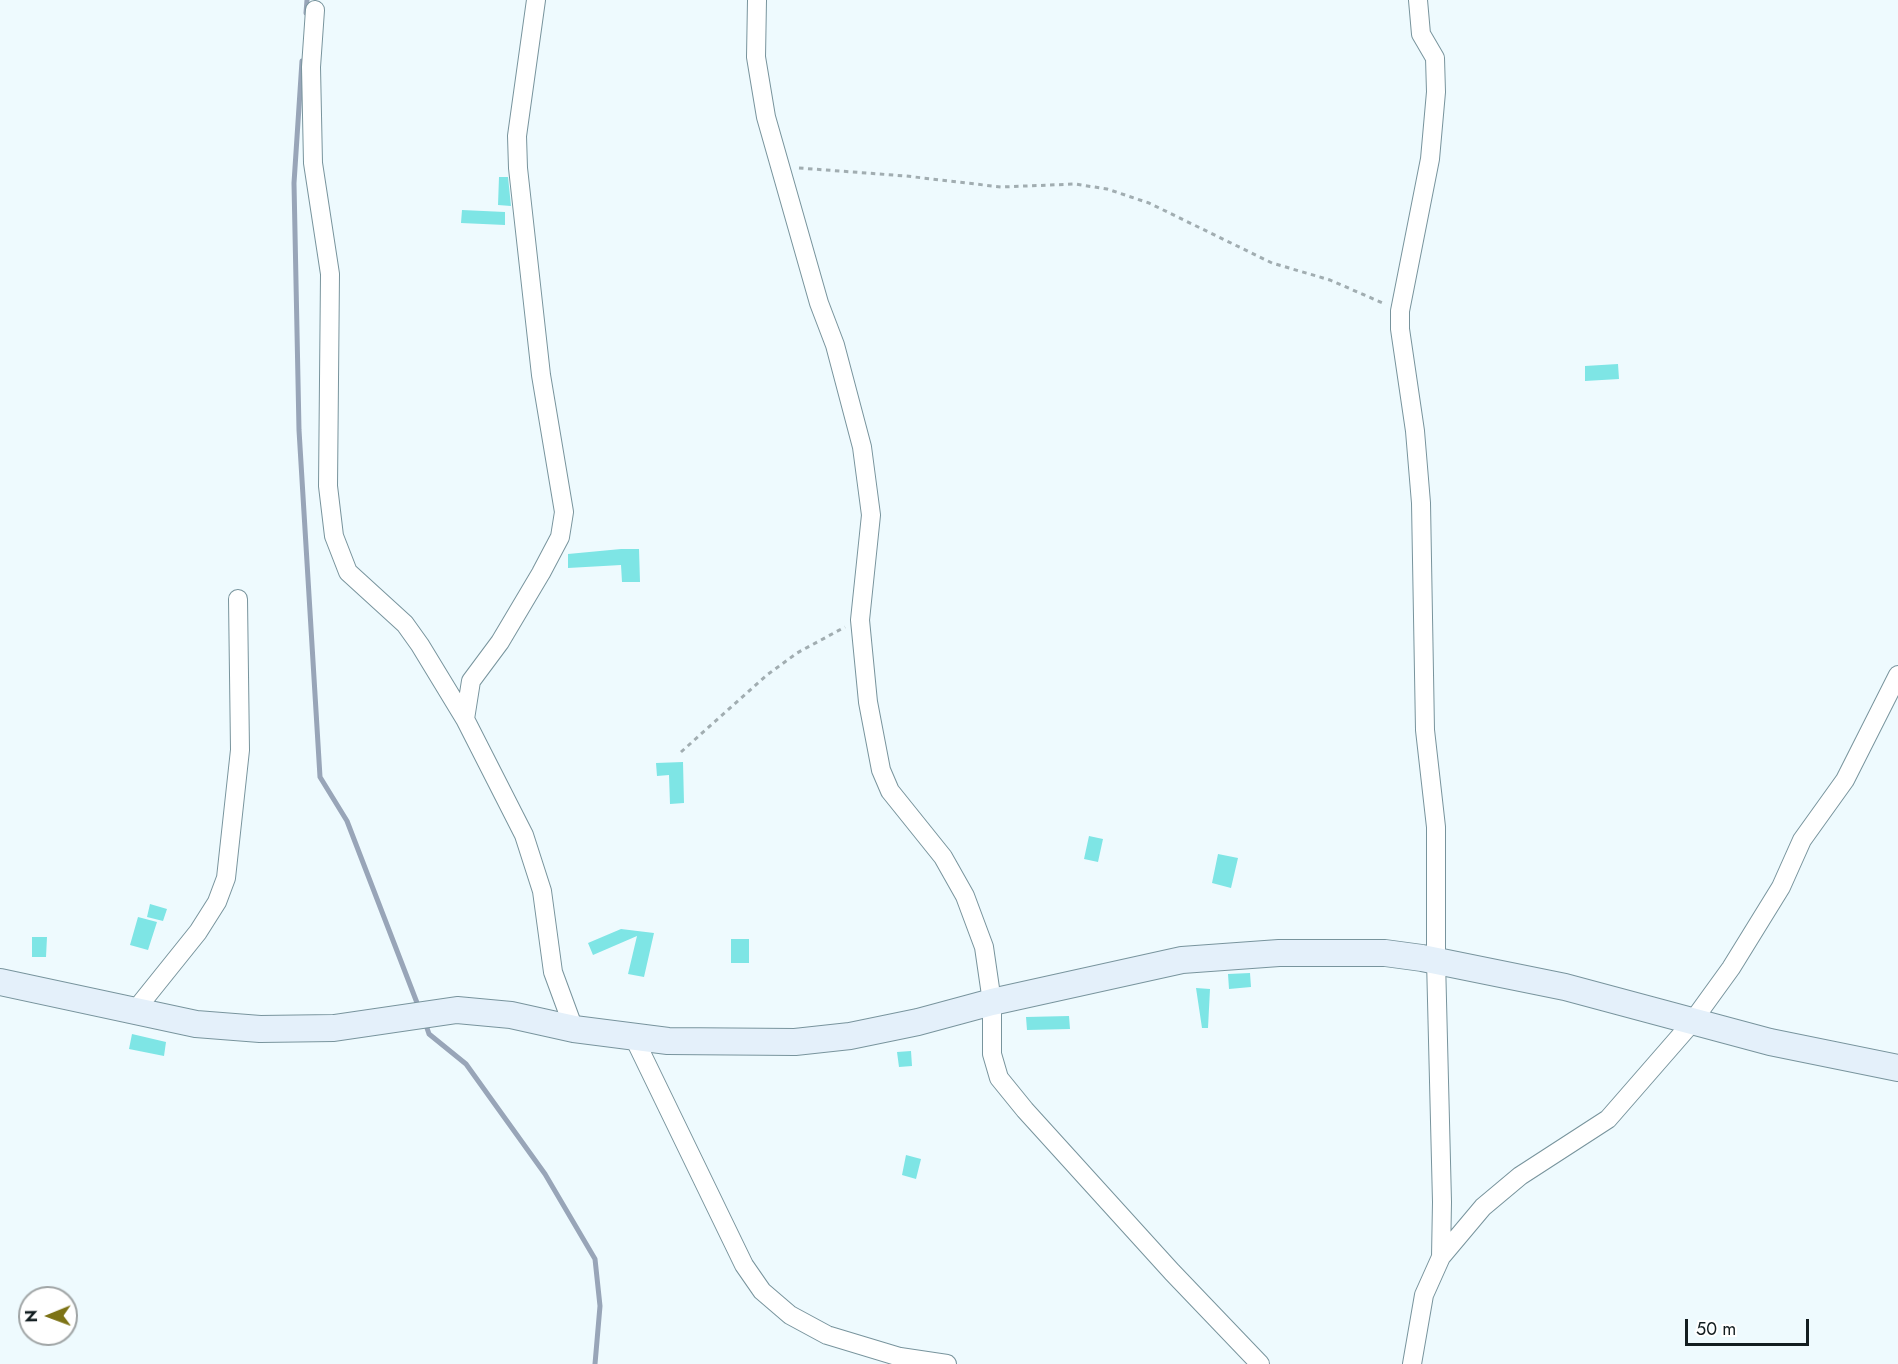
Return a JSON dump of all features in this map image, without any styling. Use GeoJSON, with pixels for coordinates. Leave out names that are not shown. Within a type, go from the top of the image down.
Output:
{"type":"FeatureCollection","features":[{"type":"Feature","properties":{"kind":"street"},"geometry":{"type":"LineString","coordinates":[[465,719],[471,681],[510,626],[541,573],[560,537],[564,512],[541,375],[518,168],[517,136],[537,0]]}},
{"type":"Feature","properties":{"kind":"street"},"geometry":{"type":"LineString","coordinates":[[757,0],[756,57],[766,117],[819,303],[835,345],[862,447],[871,515],[861,620],[868,702],[881,770],[890,791],[957,878],[984,947],[992,1002],[992,1054],[999,1078],[1025,1110],[1172,1272],[1260,1364]]}},
{"type":"Feature","properties":{"kind":"street"},"geometry":{"type":"LineString","coordinates":[[1418,0],[1421,34],[1435,58],[1436,92],[1430,159],[1400,311],[1421,503],[1425,730],[1436,827],[1441,1257]]}},
{"type":"Feature","properties":{"kind":"street"},"geometry":{"type":"LineString","coordinates":[[315,10],[310,67],[313,163],[330,274],[328,486],[334,536],[348,572],[405,624],[465,719],[524,835],[542,891],[553,972],[574,1029]]}},
{"type":"Feature","properties":{"kind":"street"},"geometry":{"type":"LineString","coordinates":[[133,1012],[198,932],[217,902],[226,878],[240,750],[238,598]]}},
{"type":"Feature","properties":{"kind":"street"},"geometry":{"type":"LineString","coordinates":[[1413,1364],[1424,1295],[1441,1257],[1483,1208],[1520,1176],[1608,1119],[1692,1021],[1731,968],[1781,887],[1802,840],[1845,780],[1898,675]]}},
{"type":"Feature","properties":{"kind":"street"},"geometry":{"type":"LineString","coordinates":[[0,982],[196,1024],[300,1030],[470,1010],[511,1014],[574,1029],[668,1041],[820,1040],[918,1022],[992,1002],[1182,960],[1315,953],[1386,953],[1436,960],[1565,987],[1770,1042],[1898,1068]]}},
{"type":"Feature","properties":{"kind":"street"},"geometry":{"type":"LineString","coordinates":[[634,1038],[744,1265],[762,1291],[790,1315],[827,1335],[900,1357],[947,1364]]}},
{"type":"Feature","properties":{"kind":"path"},"geometry":{"type":"LineString","coordinates":[[779,167],[906,176],[1001,187],[1075,184],[1107,189],[1149,203],[1272,263],[1330,280],[1400,311]]}},
{"type":"Feature","properties":{"kind":"path"},"geometry":{"type":"LineString","coordinates":[[681,752],[767,675],[797,653],[861,620]]}},
{"type":"Feature","properties":{"kind":"building"},"geometry":{"type":"Polygon","coordinates":[[[499,177],[508,177],[511,206],[498,205],[499,177]]]}},
{"type":"Feature","properties":{"kind":"building"},"geometry":{"type":"Polygon","coordinates":[[[462,210],[505,212],[505,225],[461,223],[462,210]]]}},
{"type":"Feature","properties":{"kind":"building"},"geometry":{"type":"Polygon","coordinates":[[[1618,364],[1619,379],[1585,381],[1585,366],[1618,364]]]}},
{"type":"Feature","properties":{"kind":"building"},"geometry":{"type":"Polygon","coordinates":[[[639,549],[640,582],[622,582],[621,565],[568,568],[568,554],[639,549]]]}},
{"type":"Feature","properties":{"kind":"building"},"geometry":{"type":"Polygon","coordinates":[[[683,762],[684,803],[670,804],[669,775],[657,776],[656,763],[683,762]]]}},
{"type":"Feature","properties":{"kind":"building"},"geometry":{"type":"Polygon","coordinates":[[[1089,836],[1103,839],[1098,862],[1084,859],[1089,836]]]}},
{"type":"Feature","properties":{"kind":"building"},"geometry":{"type":"Polygon","coordinates":[[[1218,854],[1238,858],[1231,888],[1212,883],[1218,854]]]}},
{"type":"Feature","properties":{"kind":"building"},"geometry":{"type":"Polygon","coordinates":[[[150,904],[167,909],[163,921],[147,917],[150,904]]]}},
{"type":"Feature","properties":{"kind":"building"},"geometry":{"type":"Polygon","coordinates":[[[138,917],[157,922],[148,950],[130,945],[138,917]]]}},
{"type":"Feature","properties":{"kind":"building"},"geometry":{"type":"Polygon","coordinates":[[[621,929],[654,933],[644,977],[628,974],[637,936],[593,955],[588,943],[621,929]]]}},
{"type":"Feature","properties":{"kind":"building"},"geometry":{"type":"Polygon","coordinates":[[[32,937],[47,937],[46,957],[32,957],[32,937]]]}},
{"type":"Feature","properties":{"kind":"building"},"geometry":{"type":"Polygon","coordinates":[[[731,939],[749,939],[749,963],[731,963],[731,939]]]}},
{"type":"Feature","properties":{"kind":"building"},"geometry":{"type":"Polygon","coordinates":[[[1250,973],[1251,987],[1229,989],[1228,974],[1250,973]]]}},
{"type":"Feature","properties":{"kind":"building"},"geometry":{"type":"Polygon","coordinates":[[[1196,988],[1210,989],[1208,1028],[1202,1028],[1196,988]]]}},
{"type":"Feature","properties":{"kind":"building"},"geometry":{"type":"Polygon","coordinates":[[[1069,1016],[1070,1029],[1027,1030],[1026,1017],[1069,1016]]]}},
{"type":"Feature","properties":{"kind":"building"},"geometry":{"type":"Polygon","coordinates":[[[132,1034],[166,1042],[164,1056],[129,1049],[132,1034]]]}},
{"type":"Feature","properties":{"kind":"building"},"geometry":{"type":"Polygon","coordinates":[[[911,1051],[912,1066],[899,1067],[897,1052],[911,1051]]]}},
{"type":"Feature","properties":{"kind":"building"},"geometry":{"type":"Polygon","coordinates":[[[906,1155],[921,1159],[916,1179],[902,1175],[906,1155]]]}},
{"type":"Feature","properties":{"kind":"waterway"},"geometry":{"type":"LineString","coordinates":[[306,13],[307,0]]}},
{"type":"Feature","properties":{"kind":"waterway"},"geometry":{"type":"LineString","coordinates":[[302,61],[294,183],[299,430],[320,777],[347,821],[419,1008]]}},
{"type":"Feature","properties":{"kind":"waterway"},"geometry":{"type":"LineString","coordinates":[[425,1022],[429,1034],[466,1064],[545,1174],[595,1259],[600,1306],[595,1364]]}}]}
